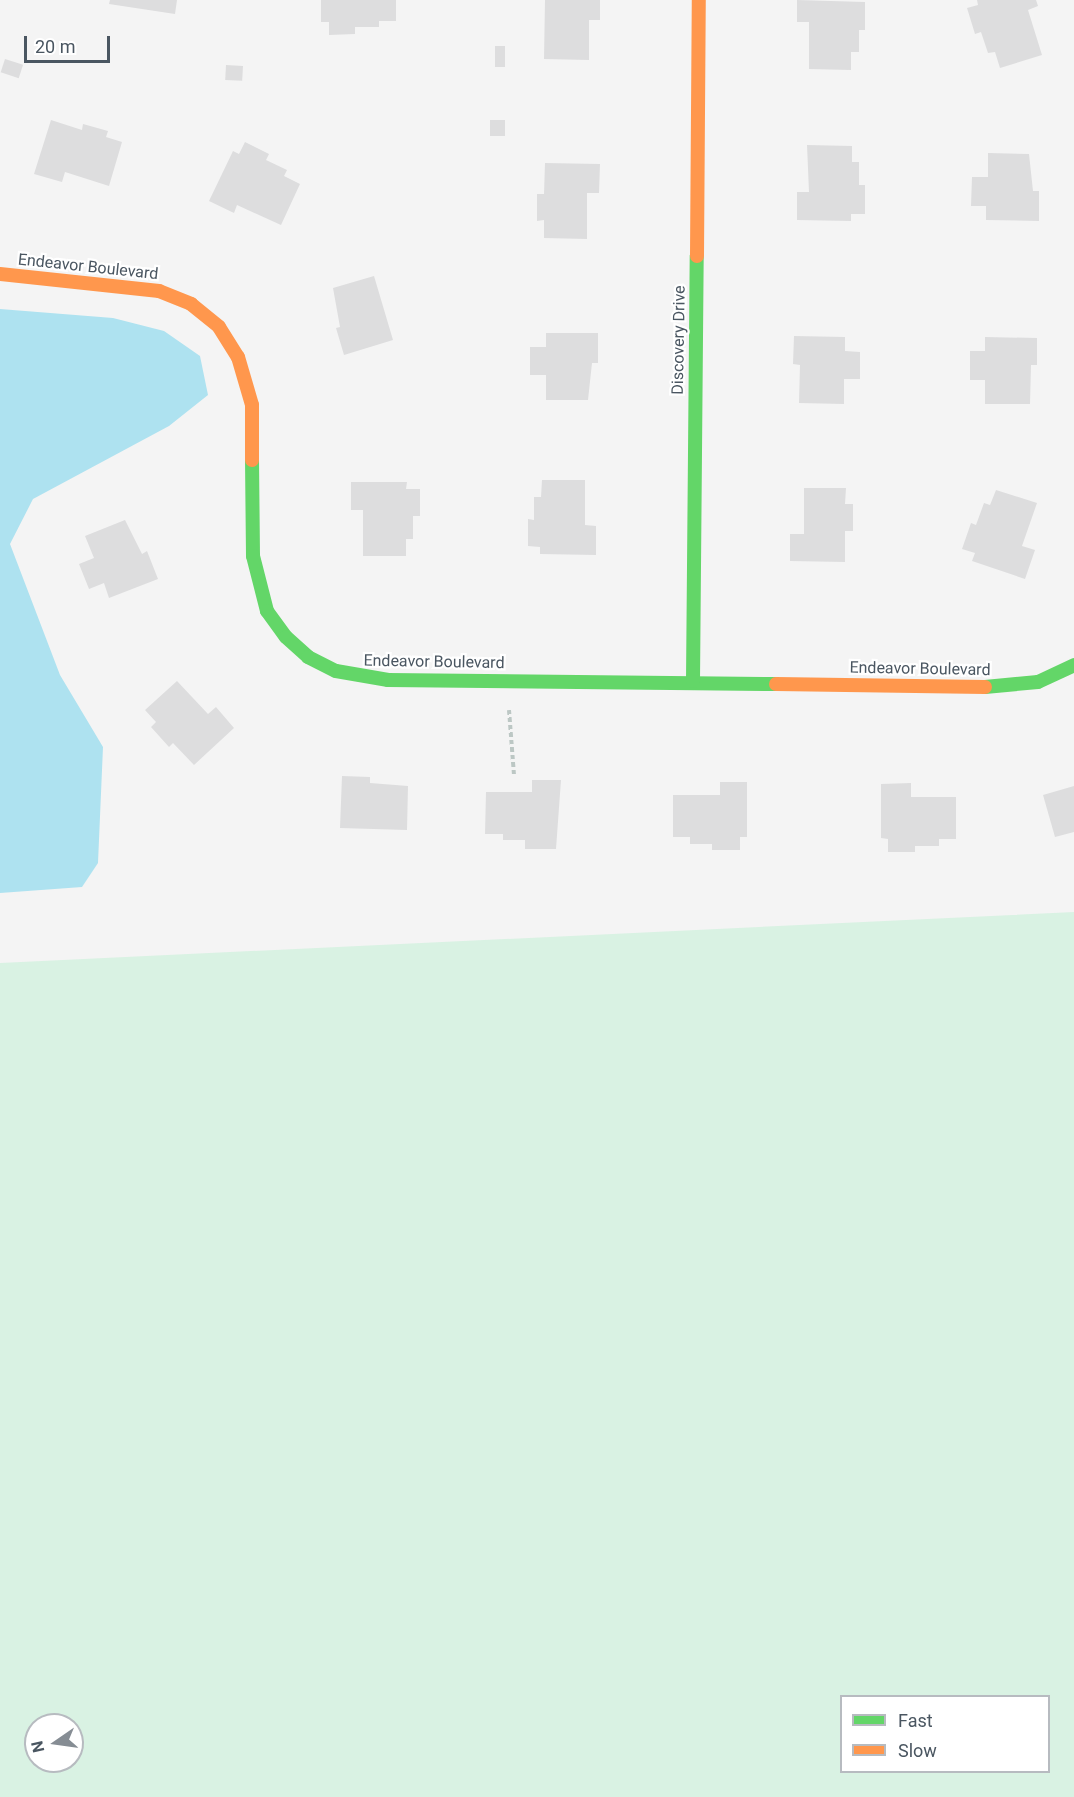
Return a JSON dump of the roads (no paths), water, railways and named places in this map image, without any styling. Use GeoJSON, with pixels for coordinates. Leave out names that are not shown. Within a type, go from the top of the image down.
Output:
{"type":"FeatureCollection","features":[{"type":"Feature","properties":{"kind":"street","name":"Discovery Drive"},"geometry":{"type":"LineString","coordinates":[[693,681],[699,0]]}},
{"type":"Feature","properties":{"kind":"street","name":"Endeavor Boulevard"},"geometry":{"type":"LineString","coordinates":[[0,274],[159,291],[191,304],[219,327],[238,357],[252,405],[253,556],[261,593],[277,626],[314,660],[356,676],[388,680],[693,681],[1012,686],[1038,682],[1074,665]]}},
{"type":"Feature","properties":{"kind":"water"},"geometry":{"type":"Polygon","coordinates":[[[0,309],[113,318],[164,331],[200,356],[208,395],[169,426],[33,499],[10,544],[60,675],[103,747],[98,863],[82,887],[0,893],[0,309]]]}}]}
